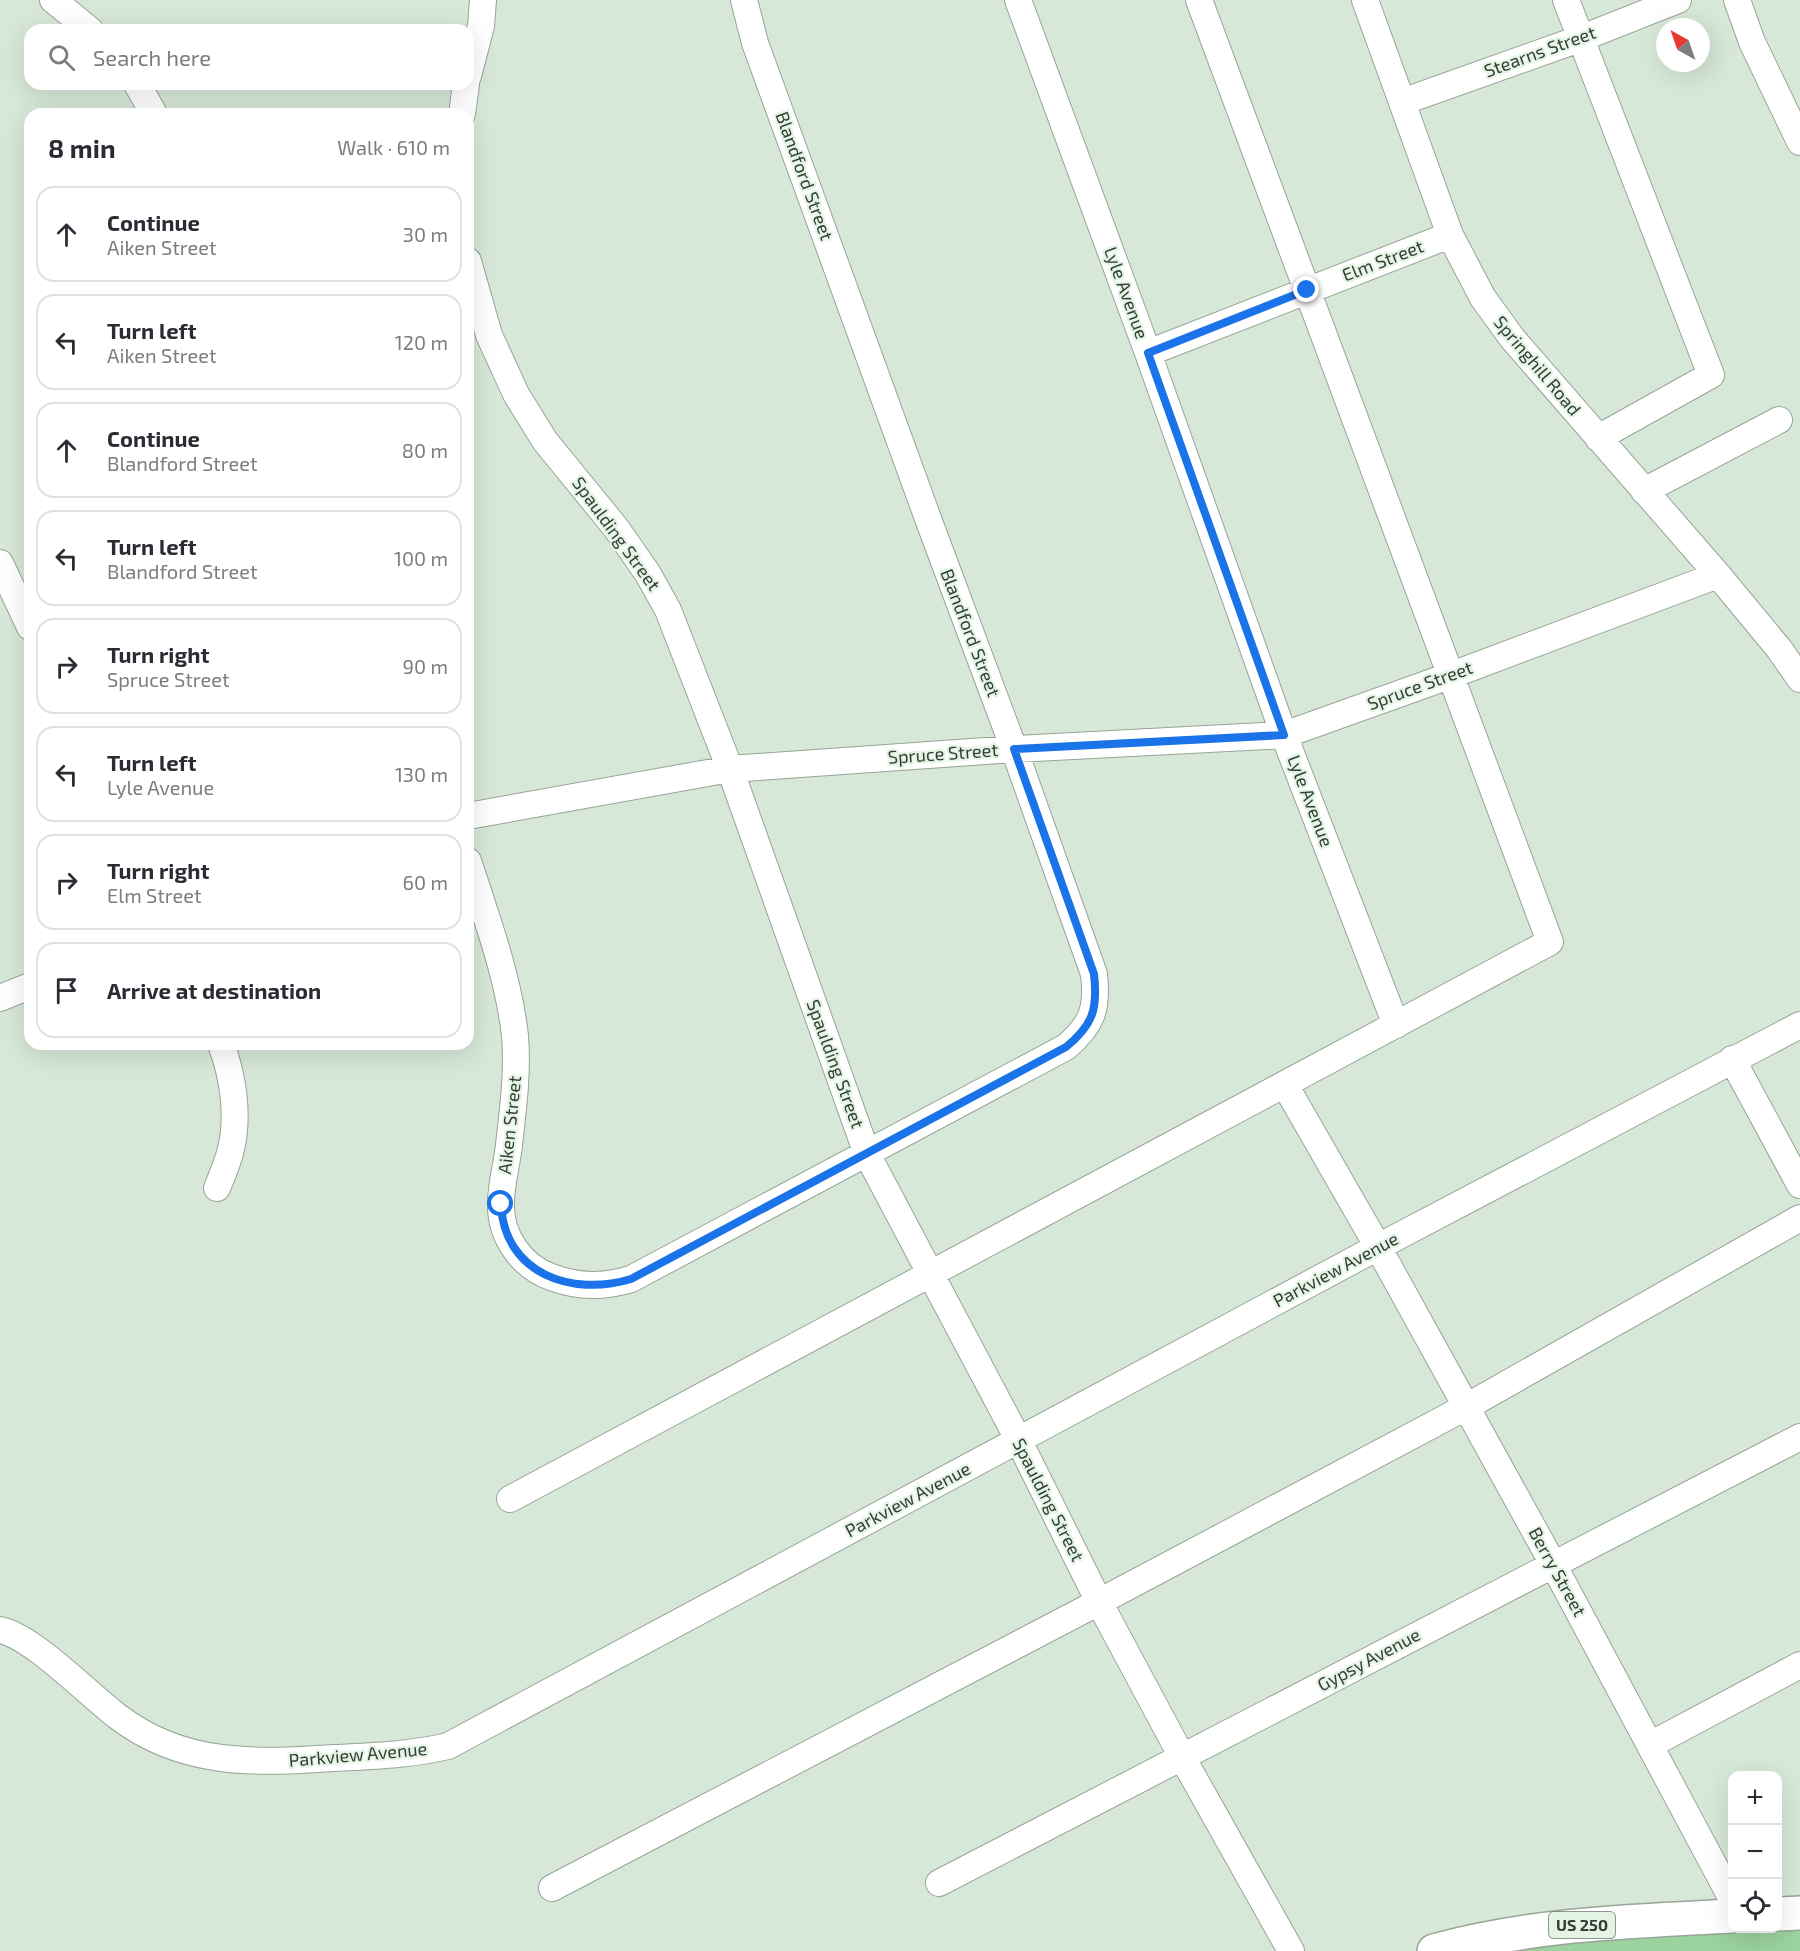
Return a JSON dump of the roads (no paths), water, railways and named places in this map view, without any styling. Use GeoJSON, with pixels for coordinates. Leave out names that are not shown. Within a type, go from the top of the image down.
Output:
{"type":"FeatureCollection","features":[{"type":"Feature","properties":{"kind":"main road"},"geometry":{"type":"LineString","coordinates":[[1782,1914],[1800,1913]]}},
{"type":"Feature","properties":{"kind":"main road","name":"US 250"},"geometry":{"type":"LineString","coordinates":[[1434,1951],[1530,1931],[1622,1921],[1728,1916]]}},
{"type":"Feature","properties":{"kind":"street"},"geometry":{"type":"LineString","coordinates":[[52,0],[82,24]]}},
{"type":"Feature","properties":{"kind":"street"},"geometry":{"type":"LineString","coordinates":[[474,54],[482,26],[483,0]]}},
{"type":"Feature","properties":{"kind":"street","name":"Blandford Street"},"geometry":{"type":"LineString","coordinates":[[744,0],[755,43],[1014,749],[1094,974],[1096,990],[1094,1010],[1090,1021],[1081,1034],[1066,1047],[867,1154]]}},
{"type":"Feature","properties":{"kind":"street","name":"Lyle Avenue"},"geometry":{"type":"LineString","coordinates":[[1018,0],[1148,353],[1284,735],[1396,1025]]}},
{"type":"Feature","properties":{"kind":"street"},"geometry":{"type":"LineString","coordinates":[[510,1499],[1550,942],[1199,0]]}},
{"type":"Feature","properties":{"kind":"street","name":"Springhill Road"},"geometry":{"type":"LineString","coordinates":[[1365,0],[1450,235],[1466,268],[1490,308],[1512,338],[1718,575],[1790,645],[1800,678]]}},
{"type":"Feature","properties":{"kind":"street"},"geometry":{"type":"LineString","coordinates":[[1566,0],[1711,375],[1598,438]]}},
{"type":"Feature","properties":{"kind":"street","name":"Stearns Street"},"geometry":{"type":"LineString","coordinates":[[1402,102],[1582,38],[1678,0]]}},
{"type":"Feature","properties":{"kind":"street"},"geometry":{"type":"LineString","coordinates":[[1737,0],[1752,42],[1800,142]]}},
{"type":"Feature","properties":{"kind":"street"},"geometry":{"type":"LineString","coordinates":[[140,90],[151,108]]}},
{"type":"Feature","properties":{"kind":"street"},"geometry":{"type":"LineString","coordinates":[[463,108],[465,90]]}},
{"type":"Feature","properties":{"kind":"street","name":"Elm Street"},"geometry":{"type":"LineString","coordinates":[[1148,353],[1450,235]]}},
{"type":"Feature","properties":{"kind":"street","name":"Spaulding Street"},"geometry":{"type":"LineString","coordinates":[[474,284],[489,335],[516,394],[545,441],[616,528],[657,589],[668,610],[730,769],[867,1154],[1019,1441],[1099,1602],[1182,1757],[1291,1951]]}},
{"type":"Feature","properties":{"kind":"street"},"geometry":{"type":"LineString","coordinates":[[1644,491],[1779,420]]}},
{"type":"Feature","properties":{"kind":"street"},"geometry":{"type":"LineString","coordinates":[[0,563],[24,614]]}},
{"type":"Feature","properties":{"kind":"street","name":"Spruce Street"},"geometry":{"type":"LineString","coordinates":[[474,815],[730,769],[1014,749],[1284,735],[1718,575]]}},
{"type":"Feature","properties":{"kind":"street","name":"Aiken Street"},"geometry":{"type":"LineString","coordinates":[[474,880],[489,926],[511,1011],[514,1036],[515,1087],[501,1196],[502,1219],[514,1248],[536,1270],[577,1284],[607,1284],[631,1279],[867,1154]]}},
{"type":"Feature","properties":{"kind":"street"},"geometry":{"type":"LineString","coordinates":[[0,998],[24,988]]}},
{"type":"Feature","properties":{"kind":"street","name":"Parkview Avenue"},"geometry":{"type":"LineString","coordinates":[[0,1630],[19,1638],[41,1653],[135,1730],[164,1744],[197,1755],[230,1760],[281,1761],[424,1752],[448,1746],[1732,1059],[1800,1025]]}},
{"type":"Feature","properties":{"kind":"street"},"geometry":{"type":"LineString","coordinates":[[217,1188],[231,1150],[234,1125],[232,1087],[223,1050]]}},
{"type":"Feature","properties":{"kind":"street"},"geometry":{"type":"LineString","coordinates":[[1732,1059],[1800,1185]]}},
{"type":"Feature","properties":{"kind":"street","name":"Berry Street"},"geometry":{"type":"LineString","coordinates":[[1285,1084],[1553,1564],[1728,1891]]}},
{"type":"Feature","properties":{"kind":"street"},"geometry":{"type":"LineString","coordinates":[[552,1888],[1466,1407],[1800,1218]]}},
{"type":"Feature","properties":{"kind":"street","name":"Gypsy Avenue"},"geometry":{"type":"LineString","coordinates":[[939,1883],[1800,1437]]}},
{"type":"Feature","properties":{"kind":"street"},"geometry":{"type":"LineString","coordinates":[[1650,1744],[1800,1665]]}}]}
